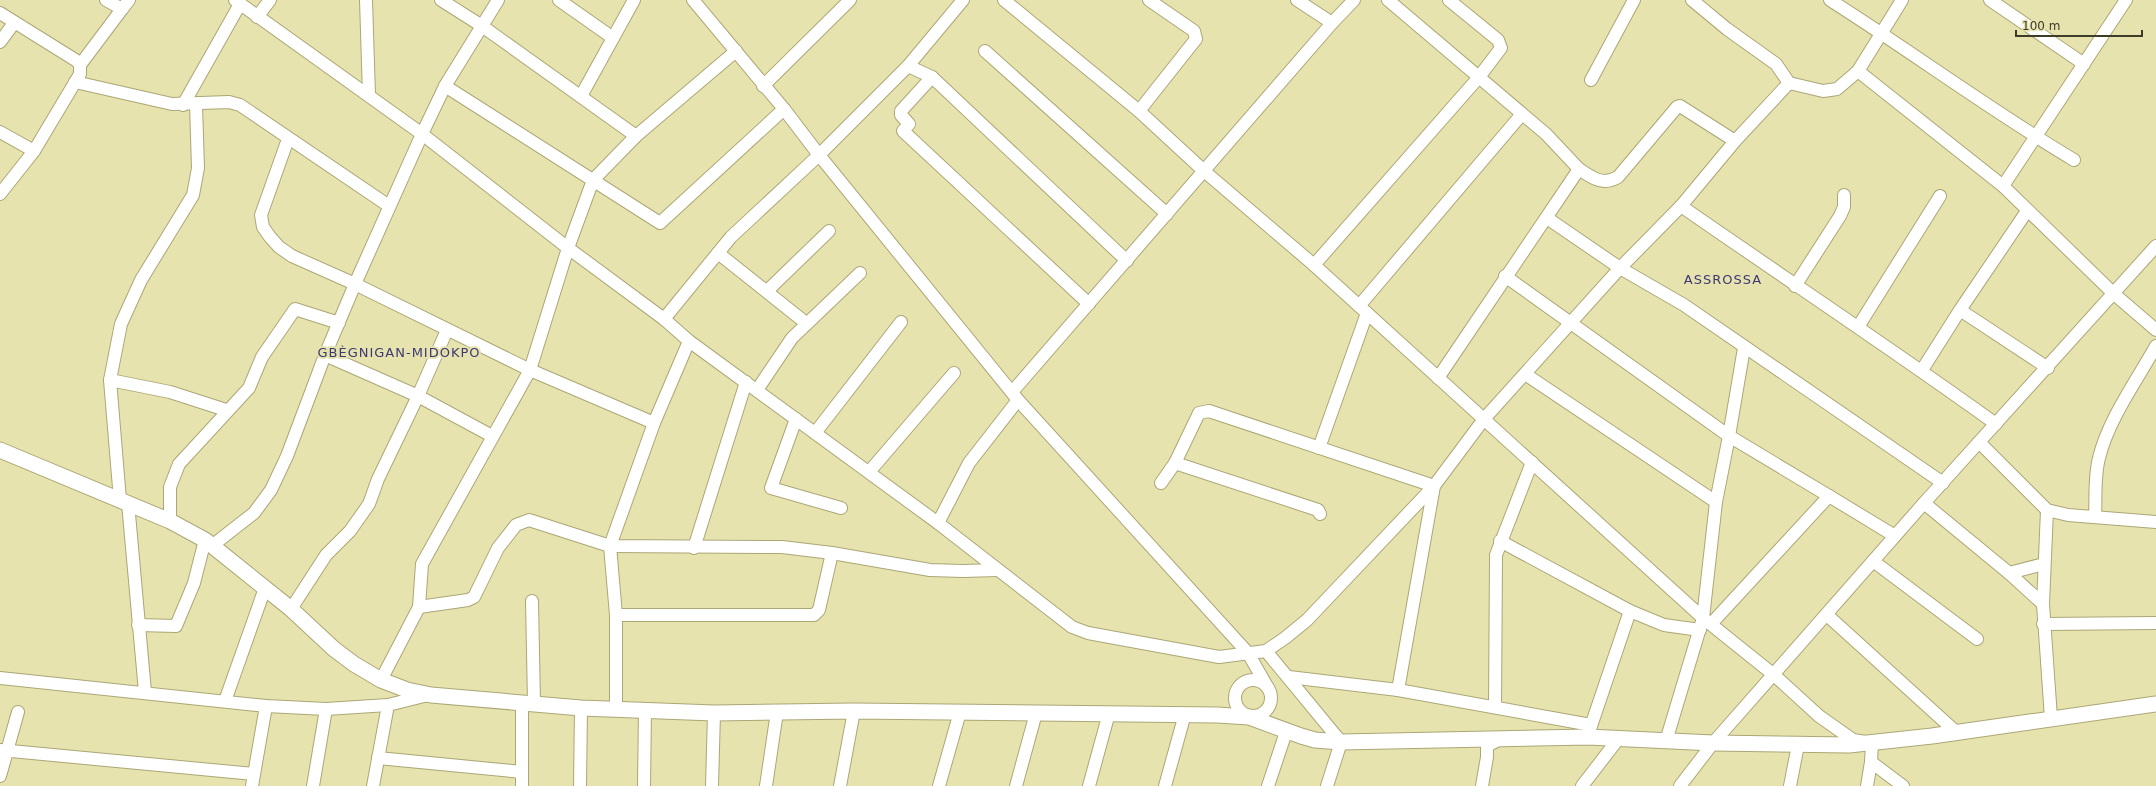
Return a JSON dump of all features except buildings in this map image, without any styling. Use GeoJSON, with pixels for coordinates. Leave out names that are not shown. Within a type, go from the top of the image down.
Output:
{"type":"FeatureCollection","features":[{"type":"Feature","properties":{"kind":"main road"},"geometry":{"type":"LineString","coordinates":[[0,450],[170,521],[209,542],[291,609],[334,649],[381,680],[407,690],[431,695],[581,708],[714,713],[854,711],[1185,714],[1249,717],[1286,732],[1315,740],[1341,742],[1500,739],[1590,731],[1619,738],[1713,743],[1798,745],[1849,745],[1872,743],[2156,704]]}},
{"type":"Feature","properties":{"kind":"street"},"geometry":{"type":"LineString","coordinates":[[80,66],[125,5],[106,0]]}},
{"type":"Feature","properties":{"kind":"street"},"geometry":{"type":"LineString","coordinates":[[257,17],[270,0]]}},
{"type":"Feature","properties":{"kind":"street"},"geometry":{"type":"LineString","coordinates":[[366,0],[369,95]]}},
{"type":"Feature","properties":{"kind":"street"},"geometry":{"type":"LineString","coordinates":[[440,0],[482,26],[636,136]]}},
{"type":"Feature","properties":{"kind":"street"},"geometry":{"type":"LineString","coordinates":[[138,625],[176,626],[209,542],[254,512],[271,490],[287,456],[325,355],[355,284],[422,134],[445,86],[498,0]]}},
{"type":"Feature","properties":{"kind":"street"},"geometry":{"type":"LineString","coordinates":[[560,0],[613,38]]}},
{"type":"Feature","properties":{"kind":"street"},"geometry":{"type":"LineString","coordinates":[[581,96],[634,0]]}},
{"type":"Feature","properties":{"kind":"street"},"geometry":{"type":"LineString","coordinates":[[693,0],[763,86],[784,109],[819,156],[1015,396],[1248,653],[1268,688],[1271,697],[1269,706],[1263,713],[1249,717],[1241,712],[1236,704],[1236,690],[1243,683],[1252,680],[1261,682],[1268,688]]}},
{"type":"Feature","properties":{"kind":"street"},"geometry":{"type":"LineString","coordinates":[[763,86],[850,0]]}},
{"type":"Feature","properties":{"kind":"street"},"geometry":{"type":"LineString","coordinates":[[664,320],[731,237],[819,156],[908,66],[963,0]]}},
{"type":"Feature","properties":{"kind":"street"},"geometry":{"type":"LineString","coordinates":[[1004,0],[1139,111],[1204,171],[1314,265],[1707,621],[1841,732],[1853,740],[1872,743],[1871,762],[1867,786]]}},
{"type":"Feature","properties":{"kind":"street"},"geometry":{"type":"LineString","coordinates":[[1139,111],[1196,39],[1196,34],[1194,31],[1149,0]]}},
{"type":"Feature","properties":{"kind":"street"},"geometry":{"type":"LineString","coordinates":[[1297,0],[1332,23]]}},
{"type":"Feature","properties":{"kind":"street"},"geometry":{"type":"LineString","coordinates":[[938,524],[969,462],[1015,396],[1089,304],[1332,23],[1354,0]]}},
{"type":"Feature","properties":{"kind":"street"},"geometry":{"type":"LineString","coordinates":[[1388,0],[1546,134],[1579,169],[1595,179],[1606,182],[1618,177],[1680,106],[1735,141]]}},
{"type":"Feature","properties":{"kind":"street"},"geometry":{"type":"LineString","coordinates":[[1314,265],[1479,77],[1501,48],[1501,44],[1449,0]]}},
{"type":"Feature","properties":{"kind":"street"},"geometry":{"type":"LineString","coordinates":[[1591,80],[1634,0]]}},
{"type":"Feature","properties":{"kind":"street"},"geometry":{"type":"LineString","coordinates":[[1692,0],[1726,29],[1776,64],[1789,82],[1823,91],[1837,90],[1858,71],[1902,0]]}},
{"type":"Feature","properties":{"kind":"street"},"geometry":{"type":"LineString","coordinates":[[1830,0],[1882,33],[2034,137],[2074,160]]}},
{"type":"Feature","properties":{"kind":"street"},"geometry":{"type":"LineString","coordinates":[[1990,0],[2084,64]]}},
{"type":"Feature","properties":{"kind":"street"},"geometry":{"type":"LineString","coordinates":[[2003,186],[2126,0]]}},
{"type":"Feature","properties":{"kind":"street"},"geometry":{"type":"LineString","coordinates":[[183,106],[238,2],[422,134],[568,248],[664,320],[689,341],[869,472],[1072,627],[1080,631],[1219,657],[1266,651],[1308,620],[1434,486],[1484,419],[1569,323],[1681,206],[1735,141],[1789,82]]}},
{"type":"Feature","properties":{"kind":"street"},"geometry":{"type":"LineString","coordinates":[[0,12],[14,23],[77,61],[80,66],[80,74],[34,151],[0,194]]}},
{"type":"Feature","properties":{"kind":"street"},"geometry":{"type":"LineString","coordinates":[[0,42],[14,23]]}},
{"type":"Feature","properties":{"kind":"street"},"geometry":{"type":"LineString","coordinates":[[381,680],[419,606],[422,564],[530,370],[568,248],[592,180],[636,136],[736,51]]}},
{"type":"Feature","properties":{"kind":"street"},"geometry":{"type":"LineString","coordinates":[[985,51],[1167,214]]}},
{"type":"Feature","properties":{"kind":"street"},"geometry":{"type":"LineString","coordinates":[[908,66],[932,77],[1127,261]]}},
{"type":"Feature","properties":{"kind":"street"},"geometry":{"type":"LineString","coordinates":[[1858,71],[2003,186],[2113,293],[2156,330]]}},
{"type":"Feature","properties":{"kind":"street"},"geometry":{"type":"LineString","coordinates":[[932,77],[900,111],[901,115],[909,124],[903,131],[1089,304]]}},
{"type":"Feature","properties":{"kind":"street"},"geometry":{"type":"LineString","coordinates":[[75,82],[149,100],[183,106],[229,102],[240,105],[288,139],[389,206]]}},
{"type":"Feature","properties":{"kind":"street"},"geometry":{"type":"LineString","coordinates":[[445,86],[660,223],[784,109]]}},
{"type":"Feature","properties":{"kind":"street"},"geometry":{"type":"LineString","coordinates":[[145,692],[110,380],[121,324],[131,298],[193,195],[198,168],[196,105]]}},
{"type":"Feature","properties":{"kind":"street"},"geometry":{"type":"LineString","coordinates":[[1319,448],[1363,309],[1522,114]]}},
{"type":"Feature","properties":{"kind":"street"},"geometry":{"type":"LineString","coordinates":[[0,132],[34,151]]}},
{"type":"Feature","properties":{"kind":"street"},"geometry":{"type":"LineString","coordinates":[[288,139],[264,204],[262,215],[263,227],[279,247],[292,256],[355,284],[530,370],[654,422]]}},
{"type":"Feature","properties":{"kind":"street"},"geometry":{"type":"LineString","coordinates":[[1438,378],[1505,276],[1547,218],[1579,169]]}},
{"type":"Feature","properties":{"kind":"street"},"geometry":{"type":"LineString","coordinates":[[1795,286],[1840,216],[1844,207],[1844,195]]}},
{"type":"Feature","properties":{"kind":"street"},"geometry":{"type":"LineString","coordinates":[[1858,327],[1940,196]]}},
{"type":"Feature","properties":{"kind":"street"},"geometry":{"type":"LineString","coordinates":[[1681,206],[1795,286],[1922,370],[1996,424]]}},
{"type":"Feature","properties":{"kind":"street"},"geometry":{"type":"LineString","coordinates":[[1922,370],[1960,310],[2027,211]]}},
{"type":"Feature","properties":{"kind":"street"},"geometry":{"type":"LineString","coordinates":[[1547,218],[1620,268],[1684,305],[1744,348],[1943,483]]}},
{"type":"Feature","properties":{"kind":"street"},"geometry":{"type":"LineString","coordinates":[[767,291],[829,231]]}},
{"type":"Feature","properties":{"kind":"street"},"geometry":{"type":"LineString","coordinates":[[1680,786],[1713,743],[1924,503],[2048,368],[2156,246]]}},
{"type":"Feature","properties":{"kind":"street"},"geometry":{"type":"LineString","coordinates":[[718,253],[806,323]]}},
{"type":"Feature","properties":{"kind":"street"},"geometry":{"type":"LineString","coordinates":[[757,390],[786,345],[806,323],[860,273]]}},
{"type":"Feature","properties":{"kind":"street"},"geometry":{"type":"LineString","coordinates":[[1505,276],[1729,436],[1896,536]]}},
{"type":"Feature","properties":{"kind":"street"},"geometry":{"type":"LineString","coordinates":[[170,521],[170,487],[179,464],[226,410],[249,388],[262,357],[295,310],[339,323]]}},
{"type":"Feature","properties":{"kind":"street"},"geometry":{"type":"LineString","coordinates":[[1960,310],[2048,368]]}},
{"type":"Feature","properties":{"kind":"street"},"geometry":{"type":"LineString","coordinates":[[815,433],[901,322]]}},
{"type":"Feature","properties":{"kind":"street"},"geometry":{"type":"LineString","coordinates":[[291,609],[326,555],[350,531],[369,504],[378,479],[418,396],[447,330]]}},
{"type":"Feature","properties":{"kind":"street"},"geometry":{"type":"LineString","coordinates":[[616,709],[616,615],[610,546],[654,422],[689,341]]}},
{"type":"Feature","properties":{"kind":"street"},"geometry":{"type":"LineString","coordinates":[[2095,517],[2096,475],[2103,446],[2113,423],[2156,346]]}},
{"type":"Feature","properties":{"kind":"street"},"geometry":{"type":"LineString","coordinates":[[1707,621],[1716,502],[1744,348]]}},
{"type":"Feature","properties":{"kind":"street"},"geometry":{"type":"LineString","coordinates":[[325,355],[418,396],[492,436]]}},
{"type":"Feature","properties":{"kind":"street"},"geometry":{"type":"LineString","coordinates":[[869,472],[954,372]]}},
{"type":"Feature","properties":{"kind":"street"},"geometry":{"type":"LineString","coordinates":[[1525,374],[1716,502]]}},
{"type":"Feature","properties":{"kind":"street"},"geometry":{"type":"LineString","coordinates":[[110,380],[170,392],[226,410]]}},
{"type":"Feature","properties":{"kind":"street"},"geometry":{"type":"LineString","coordinates":[[694,548],[746,382]]}},
{"type":"Feature","properties":{"kind":"street"},"geometry":{"type":"LineString","coordinates":[[1161,483],[1176,462],[1199,413],[1209,411],[1434,486]]}},
{"type":"Feature","properties":{"kind":"street"},"geometry":{"type":"LineString","coordinates":[[796,419],[771,488],[841,508]]}},
{"type":"Feature","properties":{"kind":"street"},"geometry":{"type":"LineString","coordinates":[[1979,442],[2047,510],[2068,515],[2156,522]]}},
{"type":"Feature","properties":{"kind":"street"},"geometry":{"type":"LineString","coordinates":[[1176,462],[1318,510],[1320,514]]}},
{"type":"Feature","properties":{"kind":"street"},"geometry":{"type":"LineString","coordinates":[[1495,707],[1495,569],[1500,541],[1532,462]]}},
{"type":"Feature","properties":{"kind":"street"},"geometry":{"type":"LineString","coordinates":[[1398,690],[1434,486]]}},
{"type":"Feature","properties":{"kind":"street"},"geometry":{"type":"LineString","coordinates":[[1666,741],[1700,630],[1829,496]]}},
{"type":"Feature","properties":{"kind":"street"},"geometry":{"type":"LineString","coordinates":[[1924,503],[2009,573],[2043,604]]}},
{"type":"Feature","properties":{"kind":"street"},"geometry":{"type":"LineString","coordinates":[[2047,510],[2043,624],[2052,718]]}},
{"type":"Feature","properties":{"kind":"street"},"geometry":{"type":"LineString","coordinates":[[419,606],[468,600],[474,597],[498,548],[516,525],[529,520],[610,546],[694,548],[782,547],[832,553],[930,570],[998,570]]}},
{"type":"Feature","properties":{"kind":"street"},"geometry":{"type":"LineString","coordinates":[[1500,541],[1630,611],[1664,625],[1700,630]]}},
{"type":"Feature","properties":{"kind":"street"},"geometry":{"type":"LineString","coordinates":[[616,615],[814,615],[819,610],[832,553]]}},
{"type":"Feature","properties":{"kind":"street"},"geometry":{"type":"LineString","coordinates":[[1873,561],[1977,639]]}},
{"type":"Feature","properties":{"kind":"street"},"geometry":{"type":"LineString","coordinates":[[2009,573],[2044,564]]}},
{"type":"Feature","properties":{"kind":"street"},"geometry":{"type":"LineString","coordinates":[[225,701],[265,588]]}},
{"type":"Feature","properties":{"kind":"street"},"geometry":{"type":"LineString","coordinates":[[522,786],[528,703],[532,601]]}},
{"type":"Feature","properties":{"kind":"street"},"geometry":{"type":"LineString","coordinates":[[1289,677],[1398,690],[1495,707],[1590,731],[1630,611]]}},
{"type":"Feature","properties":{"kind":"street"},"geometry":{"type":"LineString","coordinates":[[1827,615],[1956,732]]}},
{"type":"Feature","properties":{"kind":"street"},"geometry":{"type":"LineString","coordinates":[[2043,624],[2156,623]]}},
{"type":"Feature","properties":{"kind":"street"},"geometry":{"type":"LineString","coordinates":[[1266,651],[1289,677],[1341,742],[1327,786]]}},
{"type":"Feature","properties":{"kind":"street"},"geometry":{"type":"LineString","coordinates":[[0,678],[145,692],[266,706],[326,709],[388,705],[431,695]]}},
{"type":"Feature","properties":{"kind":"street"},"geometry":{"type":"LineString","coordinates":[[373,786],[388,705]]}},
{"type":"Feature","properties":{"kind":"street"},"geometry":{"type":"LineString","coordinates":[[252,786],[266,706]]}},
{"type":"Feature","properties":{"kind":"street"},"geometry":{"type":"LineString","coordinates":[[580,786],[581,708]]}},
{"type":"Feature","properties":{"kind":"street"},"geometry":{"type":"LineString","coordinates":[[313,786],[326,709]]}},
{"type":"Feature","properties":{"kind":"street"},"geometry":{"type":"LineString","coordinates":[[644,786],[645,711]]}},
{"type":"Feature","properties":{"kind":"street"},"geometry":{"type":"LineString","coordinates":[[840,786],[854,711]]}},
{"type":"Feature","properties":{"kind":"street"},"geometry":{"type":"LineString","coordinates":[[0,776],[3,751],[18,712]]}},
{"type":"Feature","properties":{"kind":"street"},"geometry":{"type":"LineString","coordinates":[[766,786],[778,712]]}},
{"type":"Feature","properties":{"kind":"street"},"geometry":{"type":"LineString","coordinates":[[939,786],[960,712]]}},
{"type":"Feature","properties":{"kind":"street"},"geometry":{"type":"LineString","coordinates":[[712,786],[714,713]]}},
{"type":"Feature","properties":{"kind":"street"},"geometry":{"type":"LineString","coordinates":[[1016,786],[1036,713]]}},
{"type":"Feature","properties":{"kind":"street"},"geometry":{"type":"LineString","coordinates":[[1089,786],[1109,713]]}},
{"type":"Feature","properties":{"kind":"street"},"geometry":{"type":"LineString","coordinates":[[1165,786],[1185,714]]}},
{"type":"Feature","properties":{"kind":"street"},"geometry":{"type":"LineString","coordinates":[[1268,786],[1286,732]]}},
{"type":"Feature","properties":{"kind":"street"},"geometry":{"type":"LineString","coordinates":[[1582,786],[1619,738]]}},
{"type":"Feature","properties":{"kind":"street"},"geometry":{"type":"LineString","coordinates":[[1482,786],[1487,757],[1487,746],[1500,739]]}},
{"type":"Feature","properties":{"kind":"street"},"geometry":{"type":"LineString","coordinates":[[1790,786],[1798,745]]}},
{"type":"Feature","properties":{"kind":"street"},"geometry":{"type":"LineString","coordinates":[[3,751],[254,774]]}},
{"type":"Feature","properties":{"kind":"street"},"geometry":{"type":"LineString","coordinates":[[378,758],[522,772]]}},
{"type":"Feature","properties":{"kind":"street"},"geometry":{"type":"LineString","coordinates":[[1871,762],[1902,786]]}},
{"type":"Feature","properties":{"kind":"district","name":"ASSROSSA"},"geometry":{"type":"Point","coordinates":[1723,279]}},
{"type":"Feature","properties":{"kind":"district","name":"GBÈGNIGAN-MIDOKPO"},"geometry":{"type":"Point","coordinates":[399,352]}}]}
